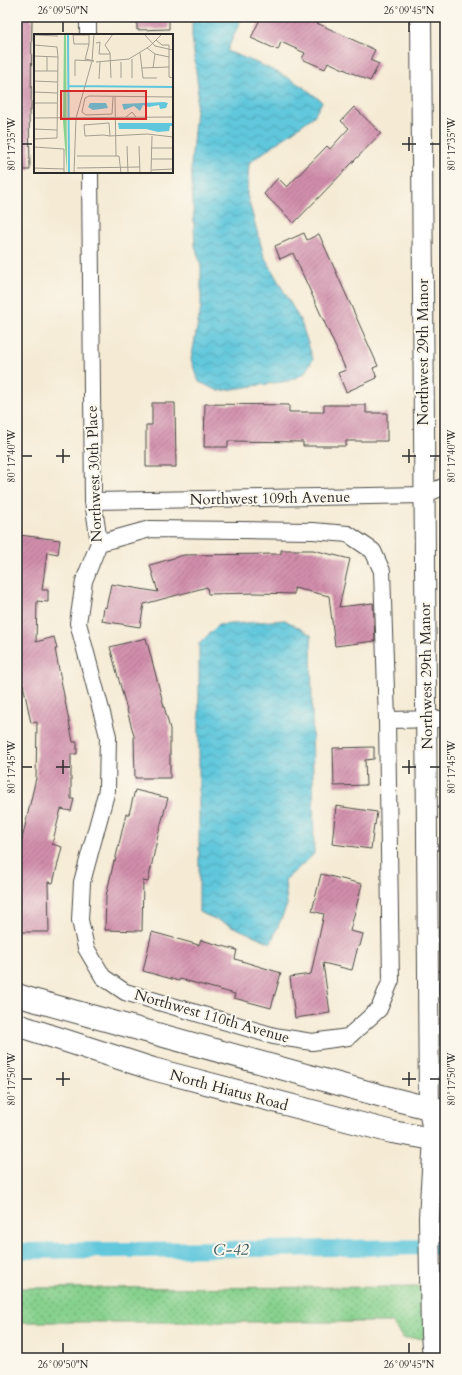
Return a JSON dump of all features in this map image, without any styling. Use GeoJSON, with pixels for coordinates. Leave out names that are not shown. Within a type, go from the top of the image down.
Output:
{"type":"FeatureCollection","features":[{"type":"Feature","properties":{"kind":"main road"},"geometry":{"type":"LineString","coordinates":[[17,995],[40,1003],[437,1109]]}},
{"type":"Feature","properties":{"kind":"main road","name":"North Hiatus Road"},"geometry":{"type":"LineString","coordinates":[[17,1025],[153,1069],[392,1132],[439,1140]]}},
{"type":"Feature","properties":{"kind":"street"},"geometry":{"type":"LineString","coordinates":[[88,17],[88,34]]}},
{"type":"Feature","properties":{"kind":"street","name":"Northwest 29th Manor"},"geometry":{"type":"LineString","coordinates":[[421,17],[424,495],[436,719],[437,1109],[439,1140],[429,1218],[433,1358]]}},
{"type":"Feature","properties":{"kind":"street","name":"Northwest 30th Place"},"geometry":{"type":"LineString","coordinates":[[90,173],[93,501],[99,544],[84,581],[78,623],[108,736],[107,790],[82,882],[80,920],[86,948],[103,977]]}},
{"type":"Feature","properties":{"kind":"street","name":"Northwest 109th Avenue"},"geometry":{"type":"LineString","coordinates":[[93,501],[424,495],[445,486]]}},
{"type":"Feature","properties":{"kind":"street","name":"Northwest 109th Avenue"},"geometry":{"type":"LineString","coordinates":[[99,544],[150,529],[313,531],[348,534],[373,551],[382,571],[386,720]]}},
{"type":"Feature","properties":{"kind":"street"},"geometry":{"type":"LineString","coordinates":[[386,720],[436,719]]}},
{"type":"Feature","properties":{"kind":"street","name":"Northwest 110th Avenue"},"geometry":{"type":"LineString","coordinates":[[103,977],[125,992],[274,1036],[312,1042],[348,1037],[379,1009],[391,980],[386,720]]}},
{"type":"Feature","properties":{"kind":"green space"},"geometry":{"type":"Polygon","coordinates":[[[445,1287],[445,1339],[403,1338],[391,1322],[17,1322],[17,1288],[445,1287]]]}},
{"type":"Feature","properties":{"kind":"water"},"geometry":{"type":"Polygon","coordinates":[[[192,17],[242,17],[227,51],[289,78],[312,93],[322,102],[314,116],[249,163],[247,195],[264,256],[301,322],[313,359],[304,374],[288,381],[219,391],[199,382],[191,360],[201,307],[201,266],[195,246],[191,165],[198,88],[192,36],[192,17]]]}},
{"type":"Feature","properties":{"kind":"water"},"geometry":{"type":"Polygon","coordinates":[[[285,620],[311,635],[314,854],[285,880],[287,905],[271,943],[199,912],[199,644],[218,625],[285,620]]]}},
{"type":"Feature","properties":{"kind":"building"},"geometry":{"type":"Polygon","coordinates":[[[17,17],[32,17],[31,111],[29,111],[30,170],[17,170],[17,17]]]}},
{"type":"Feature","properties":{"kind":"building"},"geometry":{"type":"Polygon","coordinates":[[[137,17],[169,17],[169,29],[137,30],[137,17]]]}},
{"type":"Feature","properties":{"kind":"building"},"geometry":{"type":"Polygon","coordinates":[[[261,17],[304,17],[375,50],[370,60],[379,64],[370,81],[328,62],[325,69],[302,59],[305,53],[281,42],[278,50],[251,38],[261,17]]]}},
{"type":"Feature","properties":{"kind":"building"},"geometry":{"type":"Polygon","coordinates":[[[354,107],[381,133],[294,223],[264,194],[278,178],[287,187],[327,146],[330,149],[349,128],[341,121],[354,107]]]}},
{"type":"Feature","properties":{"kind":"building"},"geometry":{"type":"Polygon","coordinates":[[[304,233],[307,240],[319,234],[378,366],[373,368],[377,378],[346,392],[338,373],[346,370],[293,253],[280,259],[275,246],[304,233]]]}},
{"type":"Feature","properties":{"kind":"building"},"geometry":{"type":"Polygon","coordinates":[[[152,403],[175,403],[176,467],[146,467],[146,425],[152,425],[152,403]]]}},
{"type":"Feature","properties":{"kind":"building"},"geometry":{"type":"Polygon","coordinates":[[[205,404],[289,405],[289,412],[324,412],[324,405],[366,405],[366,413],[387,413],[387,441],[346,441],[346,446],[303,446],[303,442],[228,441],[228,447],[204,447],[205,404]]]}},
{"type":"Feature","properties":{"kind":"building"},"geometry":{"type":"Polygon","coordinates":[[[19,535],[60,540],[58,554],[47,552],[42,590],[48,590],[48,602],[37,601],[36,642],[54,637],[73,742],[77,742],[77,754],[71,754],[71,799],[74,799],[71,811],[61,809],[52,844],[62,847],[53,883],[48,882],[49,932],[17,932],[17,861],[36,778],[37,722],[31,723],[23,684],[21,685],[17,668],[17,549],[19,535]]]}},
{"type":"Feature","properties":{"kind":"building"},"geometry":{"type":"Polygon","coordinates":[[[281,550],[313,550],[350,559],[339,607],[373,603],[375,641],[335,646],[329,596],[294,588],[294,594],[208,594],[207,587],[144,604],[140,627],[102,621],[104,607],[106,608],[111,584],[158,592],[150,565],[184,555],[281,554],[281,550]]]}},
{"type":"Feature","properties":{"kind":"building"},"geometry":{"type":"Polygon","coordinates":[[[146,638],[170,729],[170,778],[135,778],[134,736],[110,647],[146,638]]]}},
{"type":"Feature","properties":{"kind":"building"},"geometry":{"type":"Polygon","coordinates":[[[374,747],[374,759],[365,760],[366,785],[334,786],[333,748],[374,747]]]}},
{"type":"Feature","properties":{"kind":"building"},"geometry":{"type":"Polygon","coordinates":[[[135,790],[168,798],[148,882],[143,881],[142,931],[105,930],[106,896],[126,814],[129,814],[135,790]]]}},
{"type":"Feature","properties":{"kind":"building"},"geometry":{"type":"Polygon","coordinates":[[[336,806],[377,812],[371,849],[332,844],[336,806]]]}},
{"type":"Feature","properties":{"kind":"building"},"geometry":{"type":"Polygon","coordinates":[[[321,874],[362,884],[350,931],[363,934],[360,946],[358,946],[352,970],[323,963],[330,1013],[295,1018],[290,977],[311,974],[324,914],[312,911],[321,874]]]}},
{"type":"Feature","properties":{"kind":"building"},"geometry":{"type":"Polygon","coordinates":[[[152,932],[199,945],[201,940],[237,950],[235,959],[281,973],[271,1008],[234,998],[235,994],[180,979],[179,981],[143,971],[152,932]]]}},
{"type":"Feature","properties":{"kind":"waterway","name":"C-42"},"geometry":{"type":"LineString","coordinates":[[17,1251],[445,1247]]}}]}
